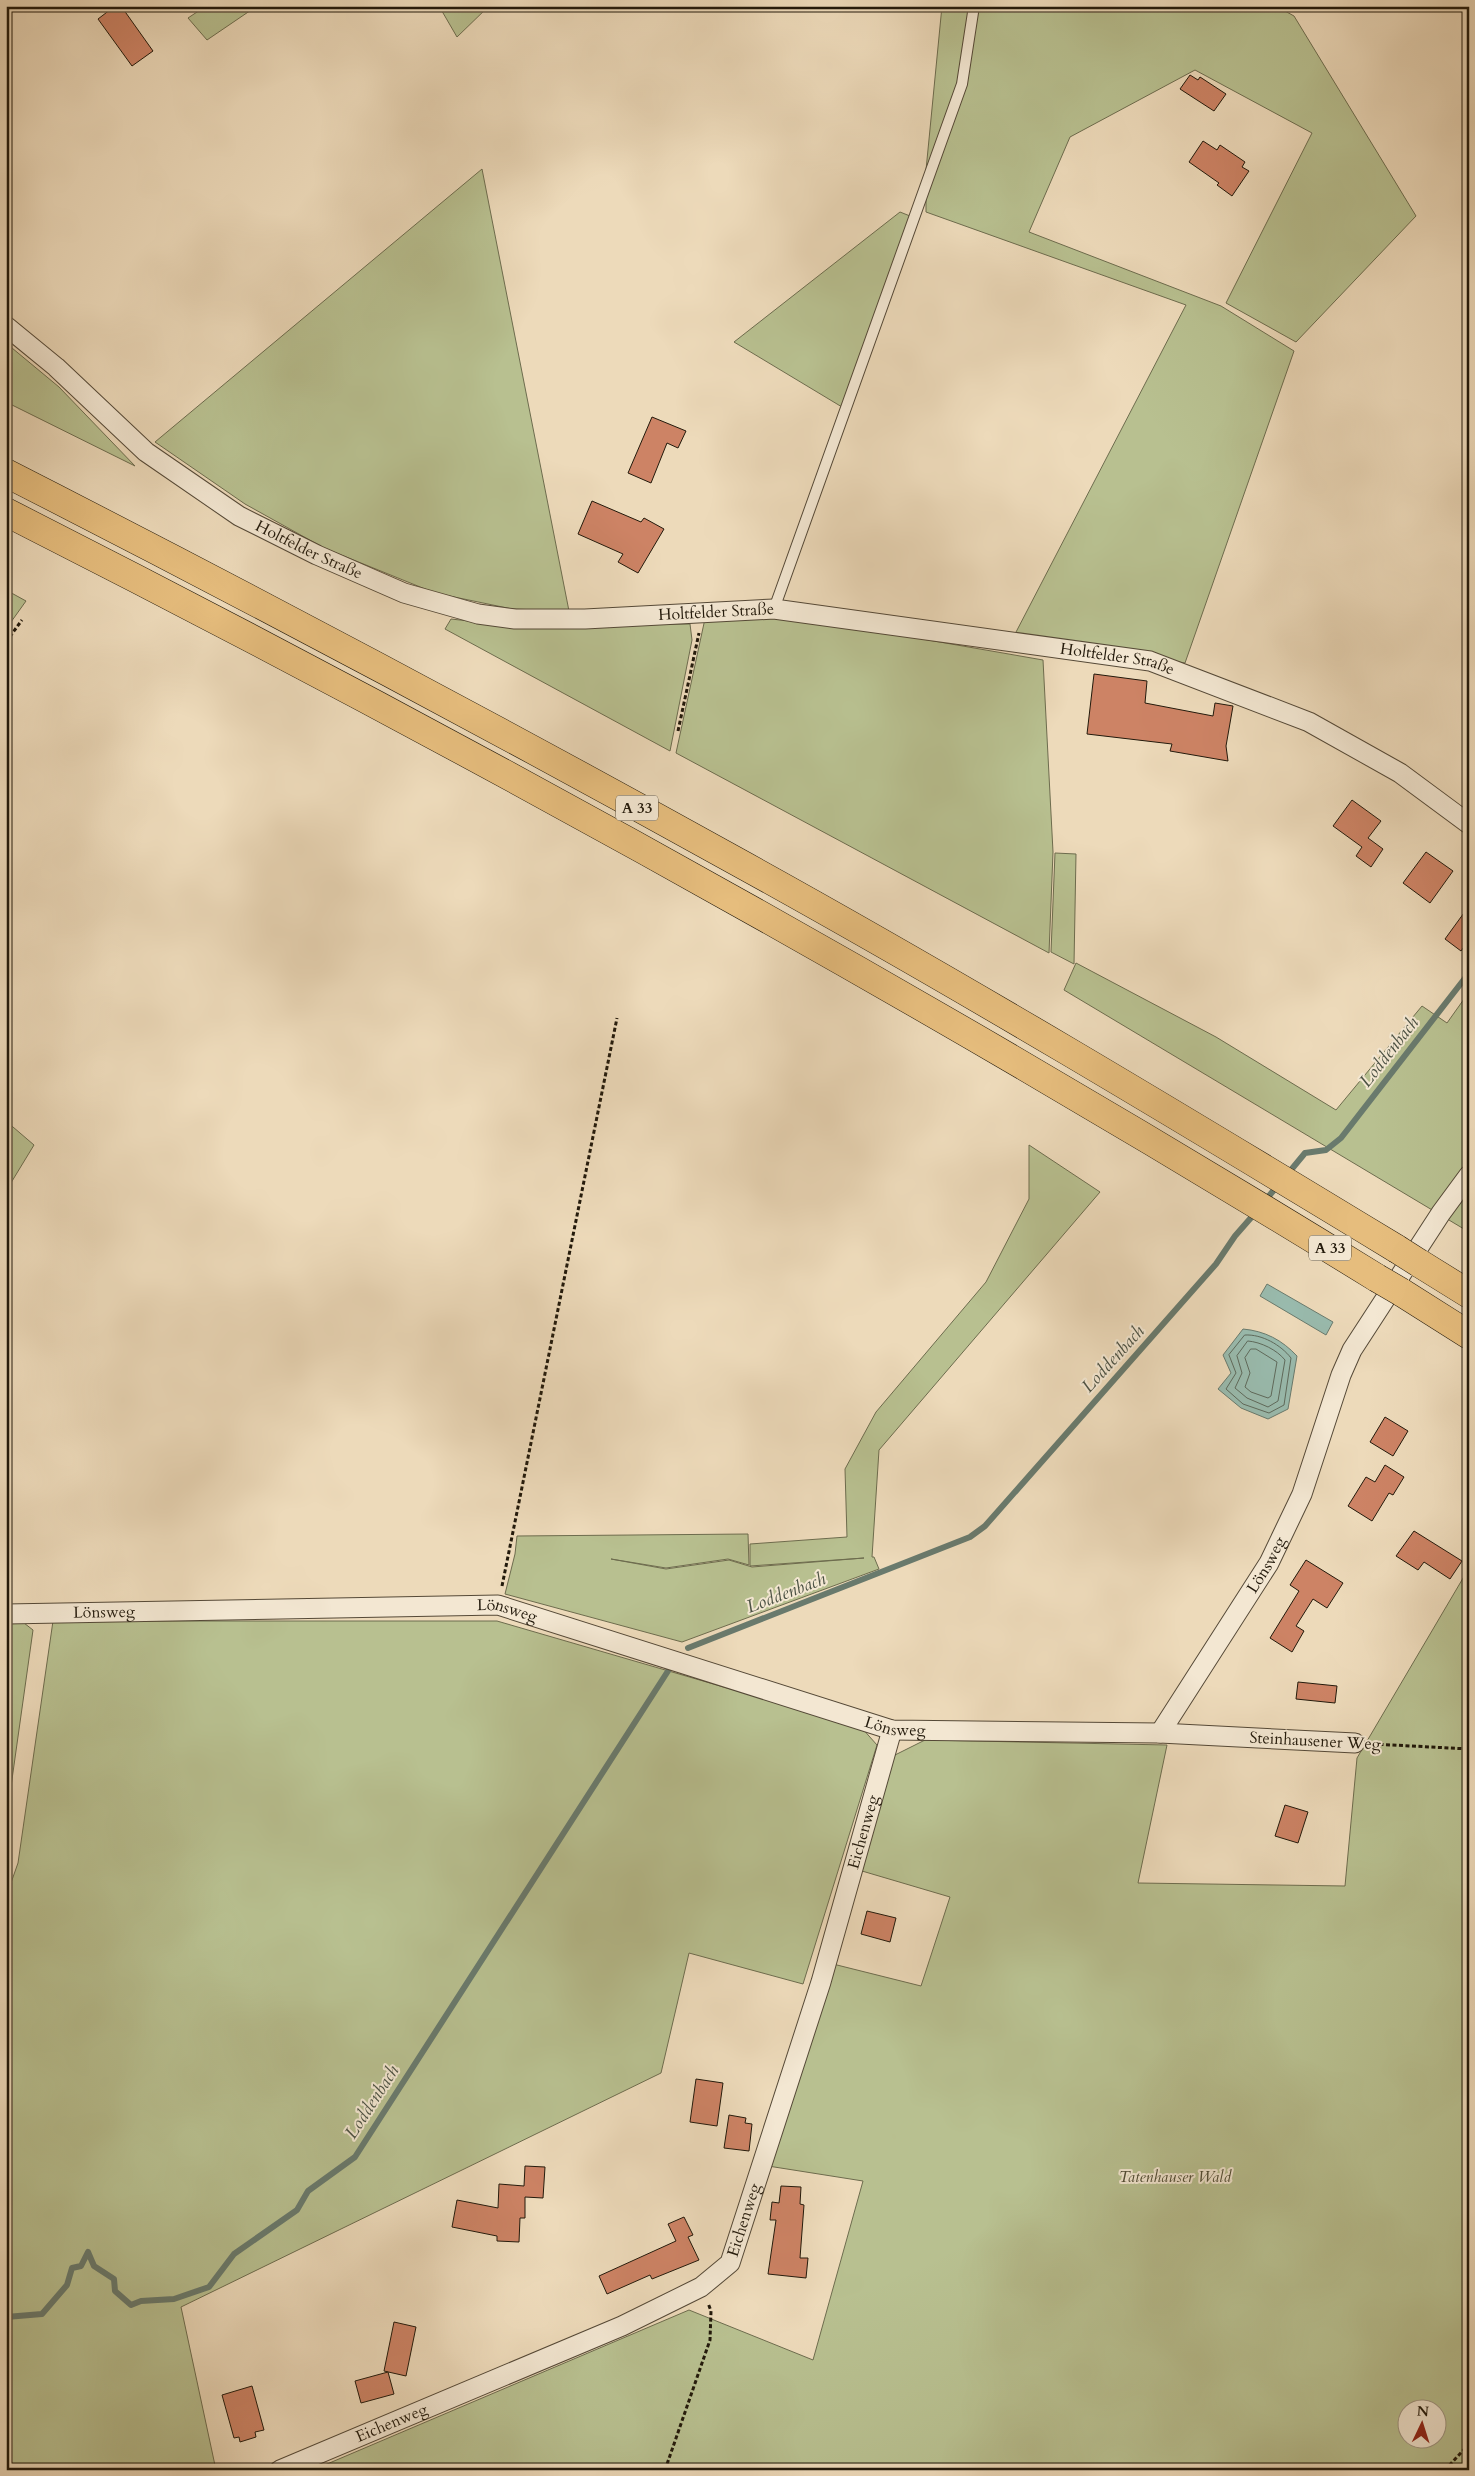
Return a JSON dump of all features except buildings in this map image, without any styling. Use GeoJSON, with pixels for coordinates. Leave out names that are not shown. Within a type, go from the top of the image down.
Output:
{"type":"FeatureCollection","features":[{"type":"Feature","properties":{"kind":"highway","name":"A 33"},"geometry":{"type":"LineString","coordinates":[[6,473],[250,598],[736,861],[994,1008],[1303,1192],[1469,1294]]}},
{"type":"Feature","properties":{"kind":"highway","name":"A 33"},"geometry":{"type":"LineString","coordinates":[[6,512],[227,624],[718,890],[974,1035],[1236,1190],[1469,1335]]}},
{"type":"Feature","properties":{"kind":"street","name":"Holtfelder Straße"},"geometry":{"type":"LineString","coordinates":[[6,326],[56,367],[146,452],[239,516],[317,555],[404,593],[478,614],[515,618],[585,619],[774,609],[1150,661],[1309,722],[1400,773],[1469,824]]}},
{"type":"Feature","properties":{"kind":"street","name":"Lönsweg"},"geometry":{"type":"LineString","coordinates":[[6,1614],[498,1605],[892,1730],[1160,1733],[1269,1563],[1302,1494],[1341,1375],[1352,1350],[1441,1213],[1469,1175]]}},
{"type":"Feature","properties":{"kind":"street","name":"Eichenweg"},"geometry":{"type":"LineString","coordinates":[[280,2470],[622,2326],[701,2286],[730,2263],[821,1982],[892,1730]]}},
{"type":"Feature","properties":{"kind":"street","name":"Steinhausener Weg"},"geometry":{"type":"LineString","coordinates":[[1160,1733],[1355,1743]]}},
{"type":"Feature","properties":{"kind":"lane"},"geometry":{"type":"LineString","coordinates":[[774,609],[962,84],[974,6]]}},
{"type":"Feature","properties":{"kind":"path"},"geometry":{"type":"LineString","coordinates":[[678,731],[703,612]]}},
{"type":"Feature","properties":{"kind":"path"},"geometry":{"type":"LineString","coordinates":[[6,642],[22,620]]}},
{"type":"Feature","properties":{"kind":"path"},"geometry":{"type":"LineString","coordinates":[[498,1605],[617,1018]]}},
{"type":"Feature","properties":{"kind":"path","name":"Steinhausener Weg"},"geometry":{"type":"LineString","coordinates":[[1355,1743],[1469,1749]]}},
{"type":"Feature","properties":{"kind":"path"},"geometry":{"type":"LineString","coordinates":[[665,2470],[710,2340],[711,2311],[701,2286]]}},
{"type":"Feature","properties":{"kind":"path"},"geometry":{"type":"LineString","coordinates":[[1444,2470],[1469,2444]]}},
{"type":"Feature","properties":{"kind":"green space"},"geometry":{"type":"Polygon","coordinates":[[[206,6],[257,6],[207,40],[188,18],[206,6]]]}},
{"type":"Feature","properties":{"kind":"green space"},"geometry":{"type":"Polygon","coordinates":[[[439,6],[489,6],[457,37],[439,6]]]}},
{"type":"Feature","properties":{"kind":"green space"},"geometry":{"type":"Polygon","coordinates":[[[942,6],[1276,6],[1294,16],[1416,216],[1296,342],[1226,303],[1312,133],[1195,70],[1070,137],[1029,232],[1221,306],[1294,351],[1185,663],[1015,634],[1186,305],[926,212],[926,170],[942,6]]]}},
{"type":"Feature","properties":{"kind":"green space"},"geometry":{"type":"Polygon","coordinates":[[[482,169],[569,611],[512,609],[435,593],[324,548],[245,504],[155,442],[482,169]]]}},
{"type":"Feature","properties":{"kind":"green space"},"geometry":{"type":"Polygon","coordinates":[[[900,212],[910,216],[842,407],[734,342],[900,212]]]}},
{"type":"Feature","properties":{"kind":"green space"},"geometry":{"type":"Polygon","coordinates":[[[6,343],[59,387],[135,466],[6,402],[6,343]]]}},
{"type":"Feature","properties":{"kind":"green space"},"geometry":{"type":"Polygon","coordinates":[[[6,590],[26,601],[6,629],[6,590]]]}},
{"type":"Feature","properties":{"kind":"green space"},"geometry":{"type":"Polygon","coordinates":[[[773,613],[1043,660],[1053,852],[1049,953],[676,753],[706,614],[773,613]]]}},
{"type":"Feature","properties":{"kind":"green space"},"geometry":{"type":"Polygon","coordinates":[[[451,619],[505,625],[690,624],[692,640],[670,751],[445,629],[451,619]]]}},
{"type":"Feature","properties":{"kind":"green space"},"geometry":{"type":"Polygon","coordinates":[[[1055,853],[1076,854],[1074,964],[1051,952],[1055,853]]]}},
{"type":"Feature","properties":{"kind":"green space"},"geometry":{"type":"Polygon","coordinates":[[[1076,963],[1216,1037],[1336,1110],[1422,1006],[1447,1023],[1469,992],[1469,1232],[1064,990],[1076,963]]]}},
{"type":"Feature","properties":{"kind":"green space"},"geometry":{"type":"Polygon","coordinates":[[[6,1121],[34,1145],[6,1191],[6,1121]]]}},
{"type":"Feature","properties":{"kind":"green space"},"geometry":{"type":"Polygon","coordinates":[[[1029,1145],[1100,1192],[879,1450],[872,1557],[874,1557],[879,1569],[682,1642],[505,1594],[515,1554],[517,1536],[748,1534],[749,1565],[728,1559],[666,1568],[611,1559],[666,1569],[729,1560],[752,1567],[864,1558],[750,1566],[750,1544],[847,1537],[845,1469],[876,1412],[986,1282],[1029,1199],[1029,1145]]]}},
{"type":"Feature","properties":{"kind":"green space","name":"Tatenhauser Wald"},"geometry":{"type":"Polygon","coordinates":[[[1469,1568],[1469,2470],[313,2470],[689,2310],[813,2360],[863,2181],[768,2166],[833,1964],[921,1986],[950,1897],[862,1871],[893,1756],[925,1740],[1167,1745],[1138,1883],[1345,1886],[1357,1758],[1469,1568]]]}},
{"type":"Feature","properties":{"kind":"green space"},"geometry":{"type":"Polygon","coordinates":[[[53,1621],[497,1621],[861,1727],[877,1745],[803,1984],[689,1953],[661,2073],[181,2307],[216,2470],[6,2470],[6,1897],[18,1863],[53,1621]]]}},
{"type":"Feature","properties":{"kind":"green space"},"geometry":{"type":"Polygon","coordinates":[[[24,1623],[33,1630],[6,1822],[6,1624],[24,1623]]]}},
{"type":"Feature","properties":{"kind":"water"},"geometry":{"type":"Polygon","coordinates":[[[1267,1284],[1333,1322],[1326,1335],[1260,1296],[1267,1284]]]}},
{"type":"Feature","properties":{"kind":"water"},"geometry":{"type":"Polygon","coordinates":[[[1243,1329],[1273,1337],[1297,1356],[1288,1409],[1268,1419],[1241,1408],[1218,1389],[1231,1373],[1223,1355],[1243,1329]]]}},
{"type":"Feature","properties":{"kind":"waterway","name":"Loddenbach"},"geometry":{"type":"LineString","coordinates":[[1286,1176],[1305,1153],[1326,1150],[1341,1138],[1469,973]]}},
{"type":"Feature","properties":{"kind":"waterway","name":"Loddenbach"},"geometry":{"type":"LineString","coordinates":[[1264,1202],[1278,1185]]}},
{"type":"Feature","properties":{"kind":"waterway","name":"Loddenbach"},"geometry":{"type":"LineString","coordinates":[[688,1648],[970,1537],[985,1526],[1216,1264],[1235,1236],[1256,1212]]}},
{"type":"Feature","properties":{"kind":"waterway","name":"Loddenbach"},"geometry":{"type":"LineString","coordinates":[[6,2317],[42,2314],[67,2285],[72,2268],[81,2266],[88,2252],[94,2266],[114,2279],[115,2291],[131,2305],[141,2301],[174,2299],[209,2287],[234,2254],[297,2210],[308,2191],[355,2157],[668,1671]]}}]}
